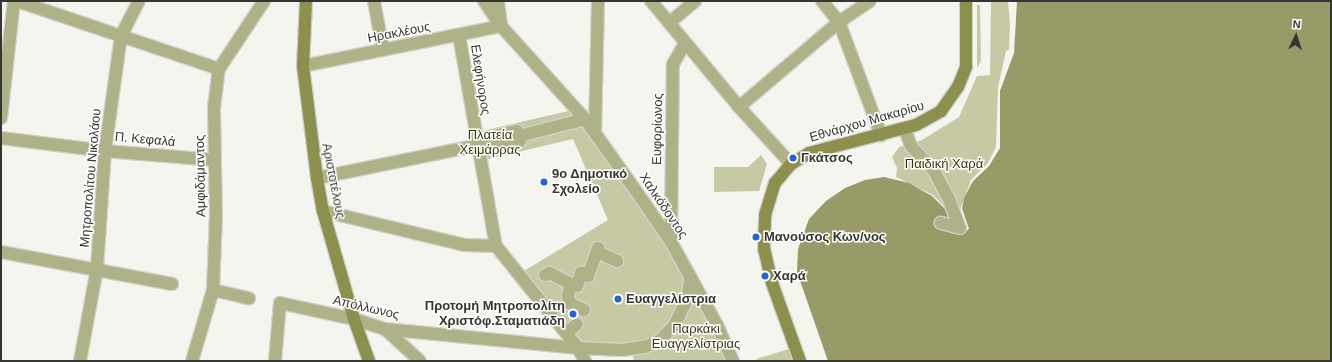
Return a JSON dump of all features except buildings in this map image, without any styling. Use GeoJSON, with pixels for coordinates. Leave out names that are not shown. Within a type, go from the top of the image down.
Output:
{"type":"FeatureCollection","features":[{"type":"Feature","properties":{"kind":"street"},"geometry":{"type":"LineString","coordinates":[[1,118],[16,1],[219,69]]}},
{"type":"Feature","properties":{"kind":"street","name":"Μητροπολίτου Νικολάου"},"geometry":{"type":"LineString","coordinates":[[80,361],[97,268],[105,151],[120,36],[138,1]]}},
{"type":"Feature","properties":{"kind":"street","name":"Αμφιδάμαντος"},"geometry":{"type":"LineString","coordinates":[[192,361],[213,290],[216,216],[214,108],[219,69],[264,1]]}},
{"type":"Feature","properties":{"kind":"street","name":"Αριστοτέλους"},"geometry":{"type":"LineString","coordinates":[[306,1],[303,66],[317,178],[323,211],[354,319],[369,361]]}},
{"type":"Feature","properties":{"kind":"street"},"geometry":{"type":"LineString","coordinates":[[374,1],[383,50]]}},
{"type":"Feature","properties":{"kind":"street","name":"Χαλκόδοντος"},"geometry":{"type":"LineString","coordinates":[[484,1],[501,26],[585,119],[671,242],[734,361]]}},
{"type":"Feature","properties":{"kind":"street"},"geometry":{"type":"LineString","coordinates":[[498,1],[501,26]]}},
{"type":"Feature","properties":{"kind":"street"},"geometry":{"type":"LineString","coordinates":[[595,133],[598,1]]}},
{"type":"Feature","properties":{"kind":"street"},"geometry":{"type":"LineString","coordinates":[[651,1],[739,107],[790,164]]}},
{"type":"Feature","properties":{"kind":"street"},"geometry":{"type":"LineString","coordinates":[[669,23],[695,1]]}},
{"type":"Feature","properties":{"kind":"street"},"geometry":{"type":"LineString","coordinates":[[822,1],[839,22],[881,135]]}},
{"type":"Feature","properties":{"kind":"street"},"geometry":{"type":"LineString","coordinates":[[739,107],[839,22],[870,1]]}},
{"type":"Feature","properties":{"kind":"street","name":"Εθνάρχου Μακαρίου"},"geometry":{"type":"LineString","coordinates":[[800,361],[772,283],[763,238],[770,194],[781,175],[790,164],[818,150],[905,129],[933,118],[952,98],[966,67],[968,43],[966,1]]}},
{"type":"Feature","properties":{"kind":"street","name":"Ηρακλέους"},"geometry":{"type":"LineString","coordinates":[[303,66],[501,26]]}},
{"type":"Feature","properties":{"kind":"street","name":"Ελεφήνορος"},"geometry":{"type":"LineString","coordinates":[[459,35],[476,146],[496,246],[538,281],[567,334],[578,348],[585,361]]}},
{"type":"Feature","properties":{"kind":"street","name":"Ευφορίωνος"},"geometry":{"type":"LineString","coordinates":[[671,242],[673,64],[685,43]]}},
{"type":"Feature","properties":{"kind":"street"},"geometry":{"type":"LineString","coordinates":[[317,178],[499,141],[498,136],[517,131],[519,136],[585,119]]}},
{"type":"Feature","properties":{"kind":"street"},"geometry":{"type":"LineString","coordinates":[[905,129],[911,146],[934,171],[948,197],[960,228],[941,223]]}},
{"type":"Feature","properties":{"kind":"street","name":"Π. Κεφαλά"},"geometry":{"type":"LineString","coordinates":[[1,138],[105,151],[215,160]]}},
{"type":"Feature","properties":{"kind":"street"},"geometry":{"type":"LineString","coordinates":[[323,211],[465,245],[496,246]]}},
{"type":"Feature","properties":{"kind":"street"},"geometry":{"type":"LineString","coordinates":[[538,281],[550,273],[577,286],[581,273],[588,276],[597,250],[617,261]]}},
{"type":"Feature","properties":{"kind":"street"},"geometry":{"type":"LineString","coordinates":[[1,252],[97,268],[172,284]]}},
{"type":"Feature","properties":{"kind":"street","name":"Απόλλωνος"},"geometry":{"type":"LineString","coordinates":[[275,361],[280,303],[354,319],[385,329],[578,348],[622,350],[658,342],[665,337],[680,314],[687,299],[691,278]]}},
{"type":"Feature","properties":{"kind":"street"},"geometry":{"type":"LineString","coordinates":[[571,284],[568,294],[569,303],[584,310]]}},
{"type":"Feature","properties":{"kind":"street"},"geometry":{"type":"LineString","coordinates":[[213,290],[249,298]]}},
{"type":"Feature","properties":{"kind":"street"},"geometry":{"type":"LineString","coordinates":[[567,334],[577,324]]}},
{"type":"Feature","properties":{"kind":"street"},"geometry":{"type":"LineString","coordinates":[[385,329],[420,361]]}},
{"type":"Feature","properties":{"kind":"green space","name":"Παιδική Χαρά"},"geometry":{"type":"Polygon","coordinates":[[[991,1],[1008,1],[1010,26],[1009,50],[1006,51],[998,87],[996,147],[988,163],[971,180],[960,210],[949,212],[933,195],[896,177],[897,168],[892,157],[899,147],[922,140],[959,117],[977,76],[990,75],[991,1]]]}},
{"type":"Feature","properties":{"kind":"green space"},"geometry":{"type":"Polygon","coordinates":[[[977,5],[980,5],[981,61],[977,68],[977,5]]]}},
{"type":"Feature","properties":{"kind":"green space"},"geometry":{"type":"Polygon","coordinates":[[[577,109],[643,201],[733,361],[634,361],[632,349],[578,348],[519,274],[608,220],[573,139],[479,161],[474,133],[577,109]]]}},
{"type":"Feature","properties":{"kind":"green space"},"geometry":{"type":"Polygon","coordinates":[[[761,155],[767,164],[759,191],[714,192],[714,167],[748,167],[761,155]]]}},
{"type":"Feature","properties":{"kind":"green space"},"geometry":{"type":"Polygon","coordinates":[[[795,347],[800,361],[757,361],[756,359],[795,347]]]}},
{"type":"Feature","properties":{"kind":"shaded area"},"geometry":{"type":"Polygon","coordinates":[[[1017,1],[1331,1],[1331,361],[828,361],[797,272],[798,249],[809,219],[826,201],[845,188],[865,180],[884,177],[909,183],[932,196],[946,210],[949,222],[939,224],[960,234],[969,229],[962,208],[964,198],[973,181],[989,166],[1000,148],[1000,91],[1014,53],[1017,1]]]}},
{"type":"Feature","properties":{"kind":"place","name":"Γκάτσος"},"geometry":{"type":"Point","coordinates":[793,158]}},
{"type":"Feature","properties":{"kind":"place","name":"9ο Δημοτικό Σχολείο"},"geometry":{"type":"Point","coordinates":[544,182]}},
{"type":"Feature","properties":{"kind":"place","name":"Μανούσος Κων/νος"},"geometry":{"type":"Point","coordinates":[756,237]}},
{"type":"Feature","properties":{"kind":"place","name":"Χαρά"},"geometry":{"type":"Point","coordinates":[765,276]}},
{"type":"Feature","properties":{"kind":"place","name":"Ευαγγελίστρια"},"geometry":{"type":"Point","coordinates":[618,299]}},
{"type":"Feature","properties":{"kind":"place","name":"Προτομή Μητροπολίτη Χριστόφ.Σταματιάδη"},"geometry":{"type":"Point","coordinates":[573,314]}},
{"type":"Feature","properties":{"kind":"park label","name":"Πλατεία Χειμάρρας"},"geometry":{"type":"Point","coordinates":[490,144]}},
{"type":"Feature","properties":{"kind":"park label","name":"Παρκάκι Ευαγγελίστριας"},"geometry":{"type":"Point","coordinates":[696,338]}}]}
